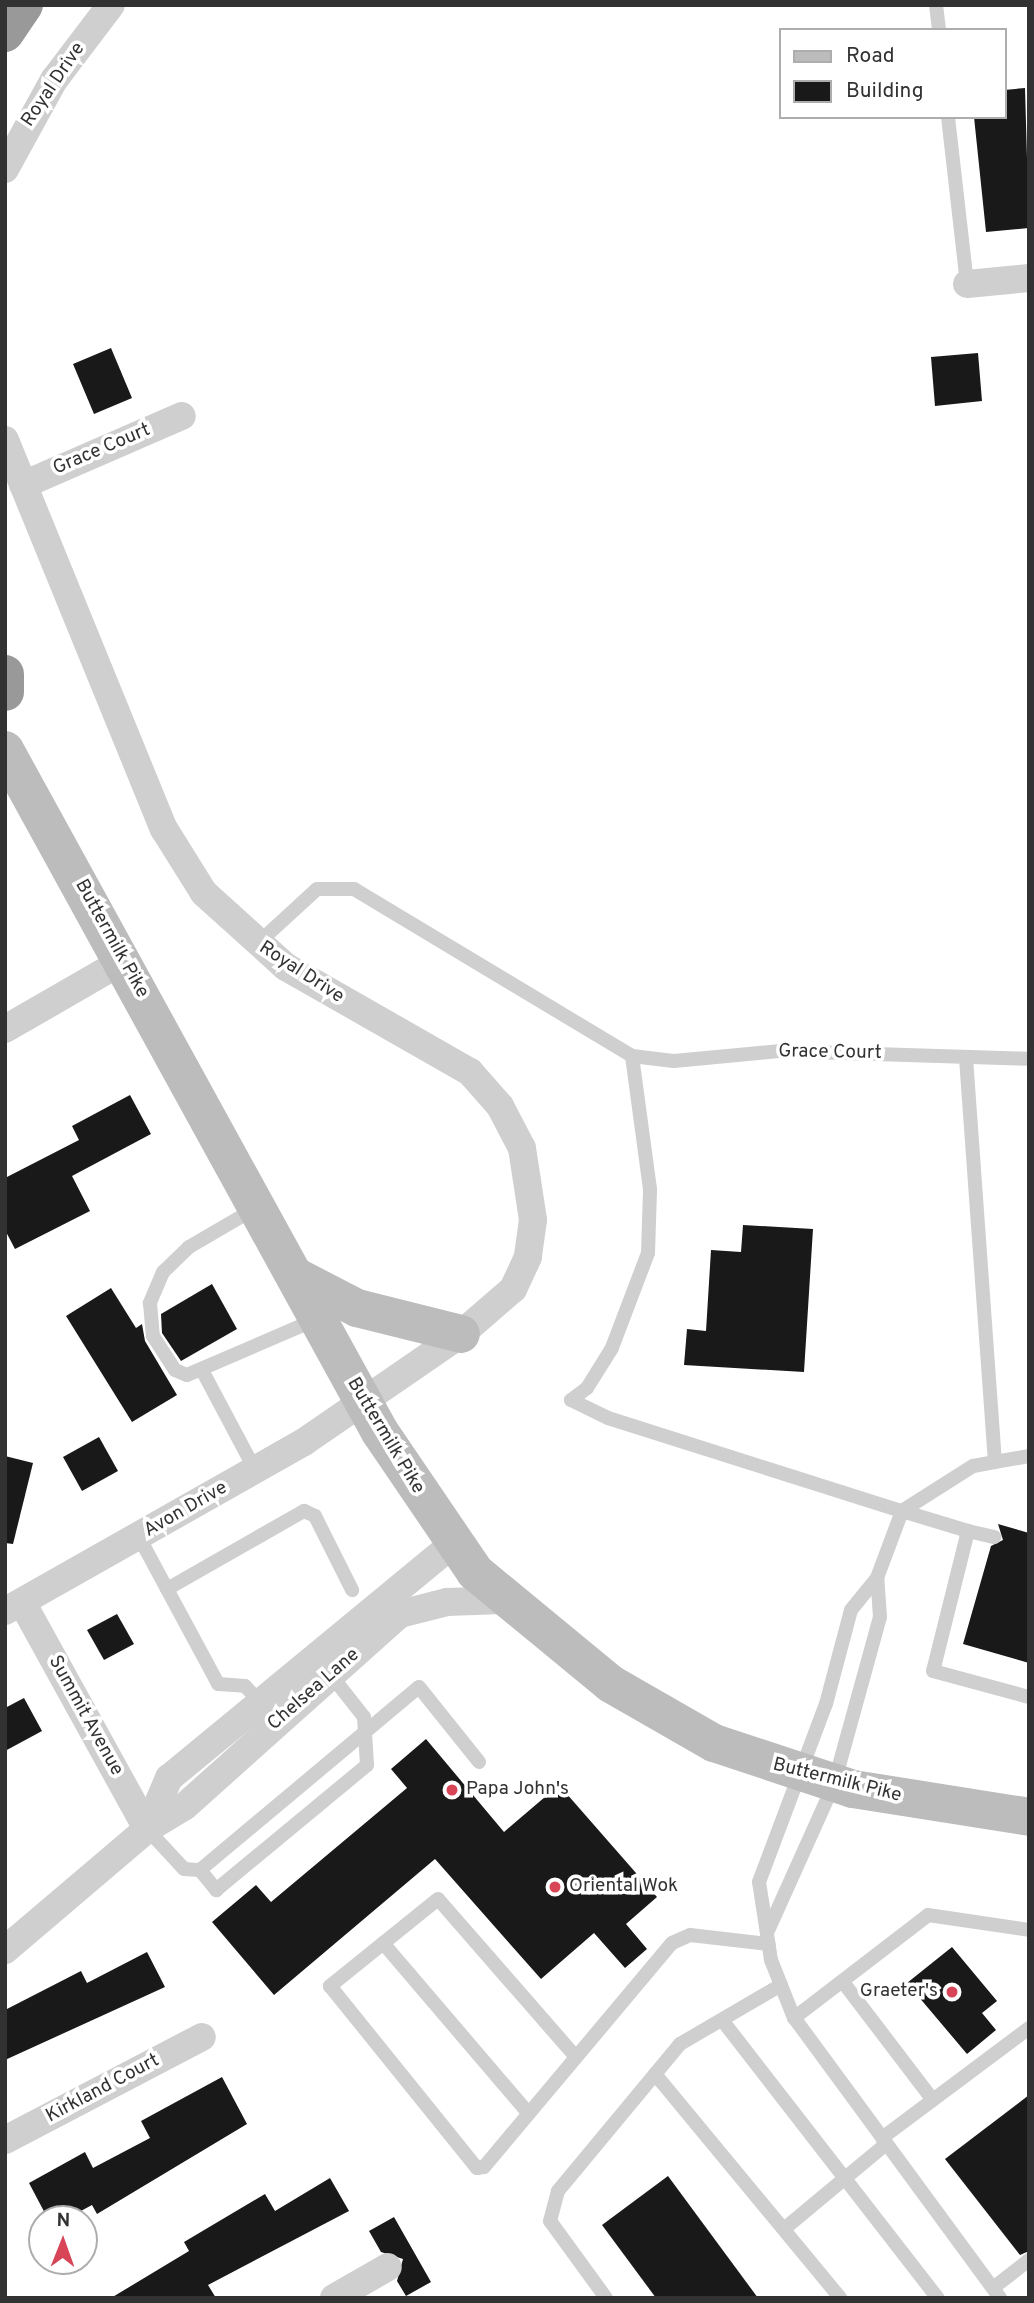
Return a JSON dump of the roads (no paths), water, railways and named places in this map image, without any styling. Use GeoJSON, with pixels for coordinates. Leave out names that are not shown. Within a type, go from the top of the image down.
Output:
{"type":"FeatureCollection","features":[{"type":"Feature","properties":{"kind":"highway"},"geometry":{"type":"LineString","coordinates":[[5,33],[24,5]]}},
{"type":"Feature","properties":{"kind":"highway"},"geometry":{"type":"LineString","coordinates":[[5,674],[5,692]]}},
{"type":"Feature","properties":{"kind":"main road","name":"Buttermilk Pike"},"geometry":{"type":"LineString","coordinates":[[5,750],[295,1276],[333,1311],[364,1402],[453,1544],[503,1600],[646,1709],[714,1743],[834,1784],[1029,1817]]}},
{"type":"Feature","properties":{"kind":"main road"},"geometry":{"type":"LineString","coordinates":[[333,1311],[461,1334]]}},
{"type":"Feature","properties":{"kind":"street","name":"Royal Drive"},"geometry":{"type":"LineString","coordinates":[[5,169],[54,80],[111,5]]}},
{"type":"Feature","properties":{"kind":"street"},"geometry":{"type":"LineString","coordinates":[[967,284],[1029,278]]}},
{"type":"Feature","properties":{"kind":"street","name":"Grace Court"},"geometry":{"type":"LineString","coordinates":[[23,485],[182,416]]}},
{"type":"Feature","properties":{"kind":"street","name":"Royal Drive"},"geometry":{"type":"LineString","coordinates":[[5,440],[164,830],[204,893],[257,944],[470,1072],[500,1106],[522,1148],[531,1187],[528,1257],[513,1289],[461,1334],[364,1402]]}},
{"type":"Feature","properties":{"kind":"street"},"geometry":{"type":"LineString","coordinates":[[5,1029],[123,961]]}},
{"type":"Feature","properties":{"kind":"street","name":"Avon Drive"},"geometry":{"type":"LineString","coordinates":[[14,1608],[255,1470],[364,1402]]}},
{"type":"Feature","properties":{"kind":"street","name":"Chelsea Lane"},"geometry":{"type":"LineString","coordinates":[[147,1829],[169,1778],[453,1544]]}},
{"type":"Feature","properties":{"kind":"street","name":"Chelsea Lane"},"geometry":{"type":"LineString","coordinates":[[5,1950],[147,1829],[185,1806],[400,1614],[447,1602],[503,1600]]}},
{"type":"Feature","properties":{"kind":"street","name":"Summit Avenue"},"geometry":{"type":"LineString","coordinates":[[14,1608],[147,1829]]}},
{"type":"Feature","properties":{"kind":"street","name":"Kirkland Court"},"geometry":{"type":"LineString","coordinates":[[5,2140],[202,2037]]}},
{"type":"Feature","properties":{"kind":"street"},"geometry":{"type":"LineString","coordinates":[[334,2298],[388,2267]]}},
{"type":"Feature","properties":{"kind":"lane"},"geometry":{"type":"LineString","coordinates":[[936,5],[939,28]]}},
{"type":"Feature","properties":{"kind":"lane"},"geometry":{"type":"LineString","coordinates":[[948,119],[967,284]]}},
{"type":"Feature","properties":{"kind":"lane"},"geometry":{"type":"LineString","coordinates":[[257,944],[295,902],[317,889],[354,889],[632,1056],[650,1190],[648,1253],[611,1348],[587,1388],[571,1400],[608,1418],[902,1511],[994,1537]]}},
{"type":"Feature","properties":{"kind":"lane","name":"Grace Court"},"geometry":{"type":"LineString","coordinates":[[632,1056],[674,1061],[779,1051],[1029,1059]]}},
{"type":"Feature","properties":{"kind":"lane"},"geometry":{"type":"LineString","coordinates":[[966,1058],[995,1459]]}},
{"type":"Feature","properties":{"kind":"lane"},"geometry":{"type":"LineString","coordinates":[[257,1207],[174,1258],[154,1288],[153,1336],[175,1370],[203,1372],[333,1311]]}},
{"type":"Feature","properties":{"kind":"lane"},"geometry":{"type":"LineString","coordinates":[[203,1372],[255,1470]]}},
{"type":"Feature","properties":{"kind":"lane"},"geometry":{"type":"LineString","coordinates":[[1029,1456],[995,1459],[902,1511],[877,1578],[851,1610],[826,1704],[759,1882],[767,1938],[794,2018],[997,2293],[1029,2260]]}},
{"type":"Feature","properties":{"kind":"lane"},"geometry":{"type":"LineString","coordinates":[[167,1589],[304,1511],[315,1517],[352,1590]]}},
{"type":"Feature","properties":{"kind":"lane"},"geometry":{"type":"LineString","coordinates":[[968,1531],[933,1671],[1029,1697]]}},
{"type":"Feature","properties":{"kind":"lane"},"geometry":{"type":"LineString","coordinates":[[139,1537],[218,1684],[245,1686],[260,1702]]}},
{"type":"Feature","properties":{"kind":"lane"},"geometry":{"type":"LineString","coordinates":[[767,1938],[834,1784],[880,1617],[877,1578]]}},
{"type":"Feature","properties":{"kind":"lane"},"geometry":{"type":"LineString","coordinates":[[200,1870],[216,1890],[367,1765],[362,1731],[364,1717],[331,1675]]}},
{"type":"Feature","properties":{"kind":"lane"},"geometry":{"type":"LineString","coordinates":[[147,1829],[184,1869],[200,1870],[362,1731],[419,1687],[479,1762]]}},
{"type":"Feature","properties":{"kind":"lane"},"geometry":{"type":"LineString","coordinates":[[575,2056],[444,1901],[438,1899],[383,1943],[331,1992],[477,2168],[528,2113],[672,1943],[690,1935],[767,1938]]}},
{"type":"Feature","properties":{"kind":"lane"},"geometry":{"type":"LineString","coordinates":[[794,2018],[928,1915],[1029,1930]]}},
{"type":"Feature","properties":{"kind":"lane"},"geometry":{"type":"LineString","coordinates":[[383,1943],[528,2113]]}},
{"type":"Feature","properties":{"kind":"lane"},"geometry":{"type":"LineString","coordinates":[[843,1982],[933,2100]]}},
{"type":"Feature","properties":{"kind":"lane"},"geometry":{"type":"LineString","coordinates":[[606,2298],[550,2221],[558,2191],[680,2044],[781,1985]]}},
{"type":"Feature","properties":{"kind":"lane"},"geometry":{"type":"LineString","coordinates":[[722,2020],[938,2298]]}},
{"type":"Feature","properties":{"kind":"lane"},"geometry":{"type":"LineString","coordinates":[[783,2229],[933,2100],[1029,2028]]}},
{"type":"Feature","properties":{"kind":"lane"},"geometry":{"type":"LineString","coordinates":[[655,2074],[840,2298]]}},
{"type":"Feature","properties":{"kind":"place","name":"Papa John's"},"geometry":{"type":"Point","coordinates":[452,1790]}},
{"type":"Feature","properties":{"kind":"place","name":"Oriental Wok"},"geometry":{"type":"Point","coordinates":[555,1887]}},
{"type":"Feature","properties":{"kind":"place","name":"Graeter's"},"geometry":{"type":"Point","coordinates":[952,1992]}}]}
